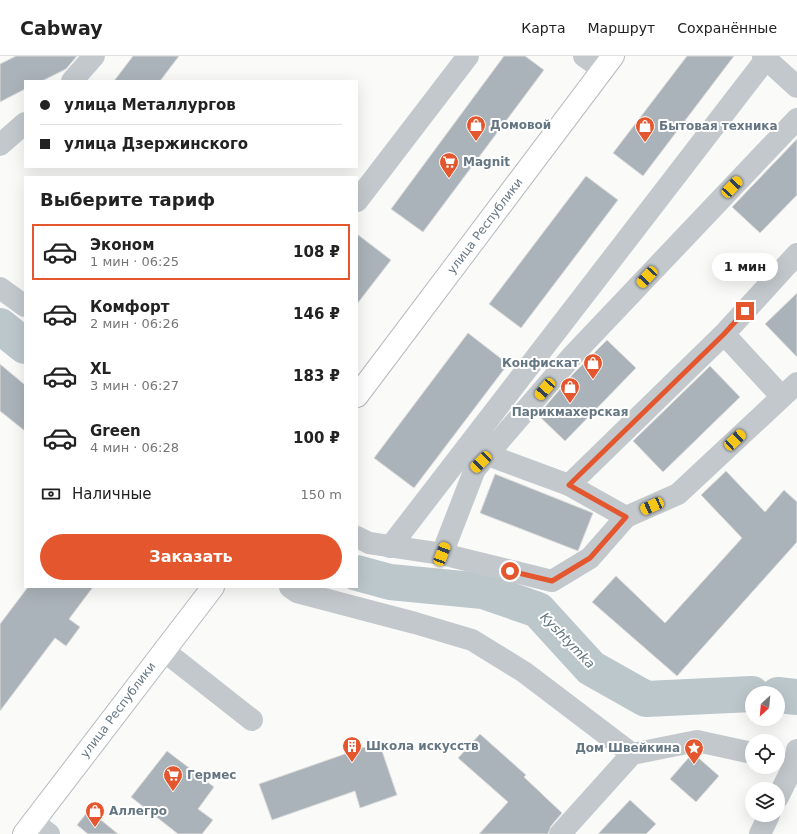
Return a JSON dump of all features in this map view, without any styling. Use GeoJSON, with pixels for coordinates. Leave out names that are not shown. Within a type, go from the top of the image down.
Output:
{"type":"FeatureCollection","features":[{"type":"Feature","properties":{"kind":"main road","name":"улица Республики"},"geometry":{"type":"LineString","coordinates":[[358,395],[608,63]]}},
{"type":"Feature","properties":{"kind":"main road","name":"улица Республики"},"geometry":{"type":"LineString","coordinates":[[36,830],[163,650],[212,588]]}},
{"type":"Feature","properties":{"kind":"street"},"geometry":{"type":"LineString","coordinates":[[73,80],[94,56]]}},
{"type":"Feature","properties":{"kind":"street"},"geometry":{"type":"LineString","coordinates":[[358,200],[468,56]]}},
{"type":"Feature","properties":{"kind":"street"},"geometry":{"type":"LineString","coordinates":[[584,56],[608,63]]}},
{"type":"Feature","properties":{"kind":"street"},"geometry":{"type":"LineString","coordinates":[[390,547],[765,58],[797,87]]}},
{"type":"Feature","properties":{"kind":"street"},"geometry":{"type":"LineString","coordinates":[[442,554],[475,469],[573,355],[797,119]]}},
{"type":"Feature","properties":{"kind":"street"},"geometry":{"type":"LineString","coordinates":[[0,145],[24,124]]}},
{"type":"Feature","properties":{"kind":"street"},"geometry":{"type":"LineString","coordinates":[[569,485],[724,334],[797,254]]}},
{"type":"Feature","properties":{"kind":"street"},"geometry":{"type":"LineString","coordinates":[[0,288],[23,302]]}},
{"type":"Feature","properties":{"kind":"street"},"geometry":{"type":"LineString","coordinates":[[358,538],[369,543],[442,554],[552,581],[590,558],[626,517],[678,494],[789,389],[724,334]]}},
{"type":"Feature","properties":{"kind":"street"},"geometry":{"type":"LineString","coordinates":[[488,455],[569,485],[626,517]]}},
{"type":"Feature","properties":{"kind":"street"},"geometry":{"type":"LineString","coordinates":[[291,588],[297,592],[415,623],[472,640],[524,672],[632,754]]}},
{"type":"Feature","properties":{"kind":"street"},"geometry":{"type":"LineString","coordinates":[[163,650],[252,720]]}},
{"type":"Feature","properties":{"kind":"street"},"geometry":{"type":"LineString","coordinates":[[560,834],[632,754],[696,741],[745,752]]}},
{"type":"Feature","properties":{"kind":"street"},"geometry":{"type":"LineString","coordinates":[[783,782],[791,760]]}},
{"type":"Feature","properties":{"kind":"street"},"geometry":{"type":"LineString","coordinates":[[760,834],[766,822]]}},
{"type":"Feature","properties":{"kind":"building"},"geometry":{"type":"Polygon","coordinates":[[[16,56],[77,56],[66,69],[44,80],[24,80],[24,90],[0,102],[0,64],[16,56]]]}},
{"type":"Feature","properties":{"kind":"building"},"geometry":{"type":"Polygon","coordinates":[[[133,56],[179,56],[161,80],[115,80],[133,56]]]}},
{"type":"Feature","properties":{"kind":"building"},"geometry":{"type":"Polygon","coordinates":[[[504,56],[525,56],[544,70],[423,232],[391,209],[504,56]]]}},
{"type":"Feature","properties":{"kind":"building"},"geometry":{"type":"Polygon","coordinates":[[[687,56],[734,56],[643,176],[613,153],[687,56]]]}},
{"type":"Feature","properties":{"kind":"building"},"geometry":{"type":"Polygon","coordinates":[[[797,139],[797,195],[760,233],[732,207],[797,139]]]}},
{"type":"Feature","properties":{"kind":"building"},"geometry":{"type":"Polygon","coordinates":[[[586,176],[618,200],[521,328],[489,304],[586,176]]]}},
{"type":"Feature","properties":{"kind":"building"},"geometry":{"type":"Polygon","coordinates":[[[358,235],[391,260],[358,303],[358,235]]]}},
{"type":"Feature","properties":{"kind":"building"},"geometry":{"type":"Polygon","coordinates":[[[797,293],[797,357],[765,324],[797,293]]]}},
{"type":"Feature","properties":{"kind":"building"},"geometry":{"type":"Polygon","coordinates":[[[468,333],[508,364],[414,488],[374,458],[468,333]]]}},
{"type":"Feature","properties":{"kind":"building"},"geometry":{"type":"Polygon","coordinates":[[[607,340],[636,368],[565,441],[538,415],[573,374],[607,340]]]}},
{"type":"Feature","properties":{"kind":"building"},"geometry":{"type":"Polygon","coordinates":[[[0,364],[24,384],[24,430],[0,411],[0,364]]]}},
{"type":"Feature","properties":{"kind":"building"},"geometry":{"type":"Polygon","coordinates":[[[710,366],[740,397],[663,472],[633,441],[710,366]]]}},
{"type":"Feature","properties":{"kind":"building"},"geometry":{"type":"Polygon","coordinates":[[[726,471],[765,512],[784,490],[797,502],[797,542],[677,676],[592,602],[616,576],[665,623],[742,538],[701,495],[726,471]]]}},
{"type":"Feature","properties":{"kind":"building"},"geometry":{"type":"Polygon","coordinates":[[[495,474],[593,513],[578,551],[480,513],[495,474]]]}},
{"type":"Feature","properties":{"kind":"building"},"geometry":{"type":"Polygon","coordinates":[[[27,588],[92,588],[69,619],[80,627],[66,646],[55,638],[0,711],[0,624],[27,588]]]}},
{"type":"Feature","properties":{"kind":"building"},"geometry":{"type":"Polygon","coordinates":[[[480,734],[526,775],[524,777],[562,813],[551,826],[548,834],[479,834],[508,802],[458,758],[480,734]]]}},
{"type":"Feature","properties":{"kind":"building","name":"Школа искусств"},"geometry":{"type":"Polygon","coordinates":[[[379,742],[397,795],[360,808],[355,791],[272,820],[259,784],[379,742]]]}},
{"type":"Feature","properties":{"kind":"building","name":"Гермес"},"geometry":{"type":"Polygon","coordinates":[[[167,751],[214,787],[198,809],[213,820],[202,834],[178,834],[131,797],[167,751]]]}},
{"type":"Feature","properties":{"kind":"building"},"geometry":{"type":"Polygon","coordinates":[[[694,754],[719,776],[696,802],[670,779],[691,755],[694,754]]]}},
{"type":"Feature","properties":{"kind":"building"},"geometry":{"type":"Polygon","coordinates":[[[630,800],[656,824],[646,834],[598,834],[630,800]]]}},
{"type":"Feature","properties":{"kind":"building"},"geometry":{"type":"Polygon","coordinates":[[[89,810],[118,834],[88,834],[77,825],[89,810]]]}},
{"type":"Feature","properties":{"kind":"waterway","name":"Kyshtymka"},"geometry":{"type":"LineString","coordinates":[[0,326],[24,345]]}},
{"type":"Feature","properties":{"kind":"waterway","name":"Kyshtymka"},"geometry":{"type":"LineString","coordinates":[[358,573],[390,582],[483,591],[538,610],[591,668],[646,699],[745,694]]}},
{"type":"Feature","properties":{"kind":"waterway","name":"Kyshtymka"},"geometry":{"type":"LineString","coordinates":[[785,696],[797,697]]}},
{"type":"Feature","properties":{"kind":"place","name":"Домовой"},"geometry":{"type":"Point","coordinates":[476,142]}},
{"type":"Feature","properties":{"kind":"place","name":"Бытовая техника"},"geometry":{"type":"Point","coordinates":[645,143]}},
{"type":"Feature","properties":{"kind":"place","name":"Magnit"},"geometry":{"type":"Point","coordinates":[449,179]}},
{"type":"Feature","properties":{"kind":"place","name":"Конфискат"},"geometry":{"type":"Point","coordinates":[593,380]}},
{"type":"Feature","properties":{"kind":"place","name":"Парикмахерская"},"geometry":{"type":"Point","coordinates":[570,404]}},
{"type":"Feature","properties":{"kind":"place","name":"Школа искусств"},"geometry":{"type":"Point","coordinates":[352,763]}},
{"type":"Feature","properties":{"kind":"place","name":"Дом Швейкина"},"geometry":{"type":"Point","coordinates":[694,765]}},
{"type":"Feature","properties":{"kind":"place","name":"Гермес"},"geometry":{"type":"Point","coordinates":[173,792]}},
{"type":"Feature","properties":{"kind":"place","name":"Аллегро"},"geometry":{"type":"Point","coordinates":[95,828]}},
{"type":"Feature","properties":{"kind":"route"},"geometry":{"type":"LineString","coordinates":[[510,571],[552,581],[590,558],[626,517],[569,485],[724,334],[745,311]]}}]}
